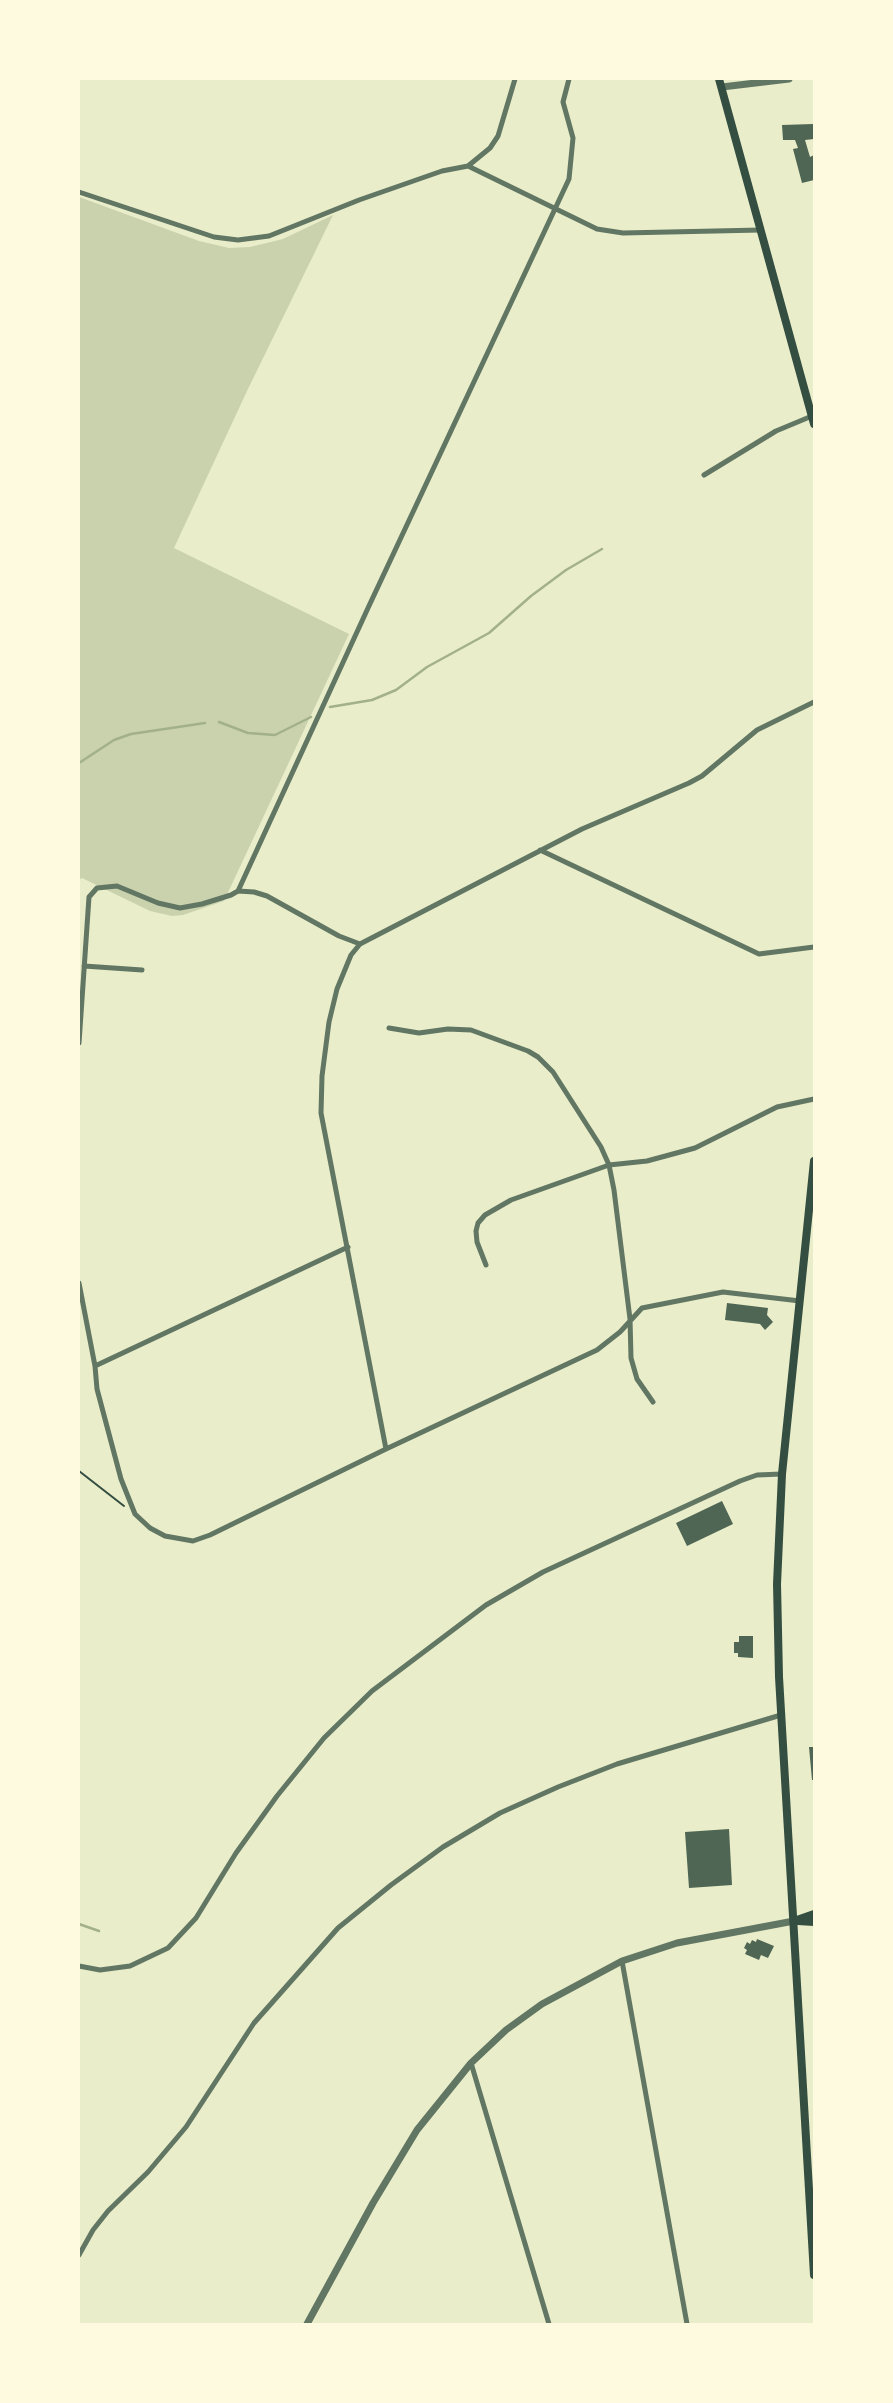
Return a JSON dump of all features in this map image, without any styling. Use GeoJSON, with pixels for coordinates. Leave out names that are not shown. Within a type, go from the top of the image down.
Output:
{"type":"FeatureCollection","features":[{"type":"Feature","properties":{"kind":"main road"},"geometry":{"type":"LineString","coordinates":[[719,79],[814,424]]}},
{"type":"Feature","properties":{"kind":"main road"},"geometry":{"type":"LineString","coordinates":[[814,1161],[782,1474],[777,1584],[781,1715],[814,2275]]}},
{"type":"Feature","properties":{"kind":"main road"},"geometry":{"type":"LineString","coordinates":[[794,1921],[814,1914]]}},
{"type":"Feature","properties":{"kind":"main road"},"geometry":{"type":"LineString","coordinates":[[794,1921],[814,1922]]}},
{"type":"Feature","properties":{"kind":"street"},"geometry":{"type":"LineString","coordinates":[[79,192],[202,233],[238,240],[269,236],[359,200],[442,171],[468,166],[490,148],[498,136],[516,79]]}},
{"type":"Feature","properties":{"kind":"street"},"geometry":{"type":"LineString","coordinates":[[79,1043],[89,898],[94,891],[108,886],[117,886],[158,903],[180,908],[202,904],[231,895],[238,890],[372,599],[509,309],[553,209],[569,179],[573,138],[563,102],[569,79]]}},
{"type":"Feature","properties":{"kind":"street"},"geometry":{"type":"LineString","coordinates":[[722,87],[788,79]]}},
{"type":"Feature","properties":{"kind":"street"},"geometry":{"type":"LineString","coordinates":[[468,166],[597,229],[623,233],[761,230]]}},
{"type":"Feature","properties":{"kind":"street"},"geometry":{"type":"LineString","coordinates":[[704,475],[776,431],[812,416]]}},
{"type":"Feature","properties":{"kind":"street"},"geometry":{"type":"LineString","coordinates":[[386,1449],[348,1247],[323,1128],[321,1096],[329,1022],[337,989],[351,955],[360,944],[540,850],[702,776],[756,730],[814,702]]}},
{"type":"Feature","properties":{"kind":"street"},"geometry":{"type":"LineString","coordinates":[[540,850],[759,954],[814,946]]}},
{"type":"Feature","properties":{"kind":"street"},"geometry":{"type":"LineString","coordinates":[[238,890],[268,896],[344,938],[360,944]]}},
{"type":"Feature","properties":{"kind":"street"},"geometry":{"type":"LineString","coordinates":[[84,966],[142,970]]}},
{"type":"Feature","properties":{"kind":"street"},"geometry":{"type":"LineString","coordinates":[[389,1028],[419,1033],[448,1029],[471,1030],[538,1057],[553,1072],[601,1147],[609,1165],[614,1190],[630,1319],[631,1358],[637,1379],[653,1402]]}},
{"type":"Feature","properties":{"kind":"street"},"geometry":{"type":"LineString","coordinates":[[486,1265],[476,1234],[478,1224],[486,1215],[525,1194],[609,1165],[647,1161],[677,1154],[695,1148],[778,1107],[814,1099]]}},
{"type":"Feature","properties":{"kind":"street"},"geometry":{"type":"LineString","coordinates":[[95,1366],[348,1247]]}},
{"type":"Feature","properties":{"kind":"street"},"geometry":{"type":"LineString","coordinates":[[79,1283],[95,1366],[97,1389],[121,1479],[135,1514],[164,1536],[194,1541],[597,1350],[620,1332],[642,1308],[723,1292],[800,1302]]}},
{"type":"Feature","properties":{"kind":"street"},"geometry":{"type":"LineString","coordinates":[[79,1966],[100,1970],[130,1966],[168,1948],[196,1918],[241,1846],[277,1796],[324,1738],[372,1691],[486,1606],[543,1572],[740,1481],[757,1475],[782,1474]]}},
{"type":"Feature","properties":{"kind":"street"},"geometry":{"type":"LineString","coordinates":[[79,2255],[93,2230],[108,2211],[148,2172],[181,2134],[254,2023],[338,1928],[391,1885],[443,1847],[483,1823],[558,1787],[617,1764],[781,1715]]}},
{"type":"Feature","properties":{"kind":"street"},"geometry":{"type":"LineString","coordinates":[[307,2324],[402,2152],[430,2111],[471,2063],[506,2030],[542,2004],[622,1961],[685,1941],[794,1921]]}},
{"type":"Feature","properties":{"kind":"street"},"geometry":{"type":"LineString","coordinates":[[622,1961],[686,2324]]}},
{"type":"Feature","properties":{"kind":"street"},"geometry":{"type":"LineString","coordinates":[[471,2063],[549,2324]]}},
{"type":"Feature","properties":{"kind":"path"},"geometry":{"type":"LineString","coordinates":[[79,1471],[135,1514]]}},
{"type":"Feature","properties":{"kind":"green space"},"geometry":{"type":"Polygon","coordinates":[[[79,197],[199,241],[229,248],[250,247],[283,239],[333,215],[247,391],[174,548],[349,634],[224,901],[183,915],[172,916],[150,911],[82,878],[79,880],[79,197]]]}},
{"type":"Feature","properties":{"kind":"building"},"geometry":{"type":"Polygon","coordinates":[[[813,124],[814,139],[805,140],[810,157],[814,155],[814,180],[802,183],[793,149],[798,148],[795,140],[783,140],[782,125],[813,124]]]}},
{"type":"Feature","properties":{"kind":"building"},"geometry":{"type":"Polygon","coordinates":[[[727,1303],[768,1308],[767,1315],[773,1322],[765,1330],[760,1324],[725,1320],[727,1303]]]}},
{"type":"Feature","properties":{"kind":"building"},"geometry":{"type":"Polygon","coordinates":[[[722,1501],[733,1524],[687,1546],[676,1523],[722,1501]]]}},
{"type":"Feature","properties":{"kind":"building"},"geometry":{"type":"Polygon","coordinates":[[[739,1636],[753,1636],[753,1658],[738,1657],[738,1653],[734,1653],[734,1642],[739,1642],[739,1636]]]}},
{"type":"Feature","properties":{"kind":"building"},"geometry":{"type":"Polygon","coordinates":[[[809,1747],[814,1747],[814,1780],[812,1780],[809,1747]]]}},
{"type":"Feature","properties":{"kind":"building"},"geometry":{"type":"Polygon","coordinates":[[[729,1829],[732,1885],[689,1888],[685,1832],[729,1829]]]}},
{"type":"Feature","properties":{"kind":"building"},"geometry":{"type":"Polygon","coordinates":[[[757,1939],[774,1946],[768,1958],[761,1955],[759,1960],[745,1954],[747,1950],[744,1948],[747,1942],[750,1944],[752,1940],[756,1942],[757,1939]]]}},
{"type":"Feature","properties":{"kind":"waterway"},"geometry":{"type":"LineString","coordinates":[[330,707],[372,700],[396,690],[427,667],[489,633],[531,596],[566,570],[602,549]]}},
{"type":"Feature","properties":{"kind":"waterway"},"geometry":{"type":"LineString","coordinates":[[219,722],[248,733],[275,735],[311,717]]}},
{"type":"Feature","properties":{"kind":"waterway"},"geometry":{"type":"LineString","coordinates":[[79,763],[114,740],[131,734],[205,723]]}},
{"type":"Feature","properties":{"kind":"waterway"},"geometry":{"type":"LineString","coordinates":[[79,1924],[99,1931]]}}]}
